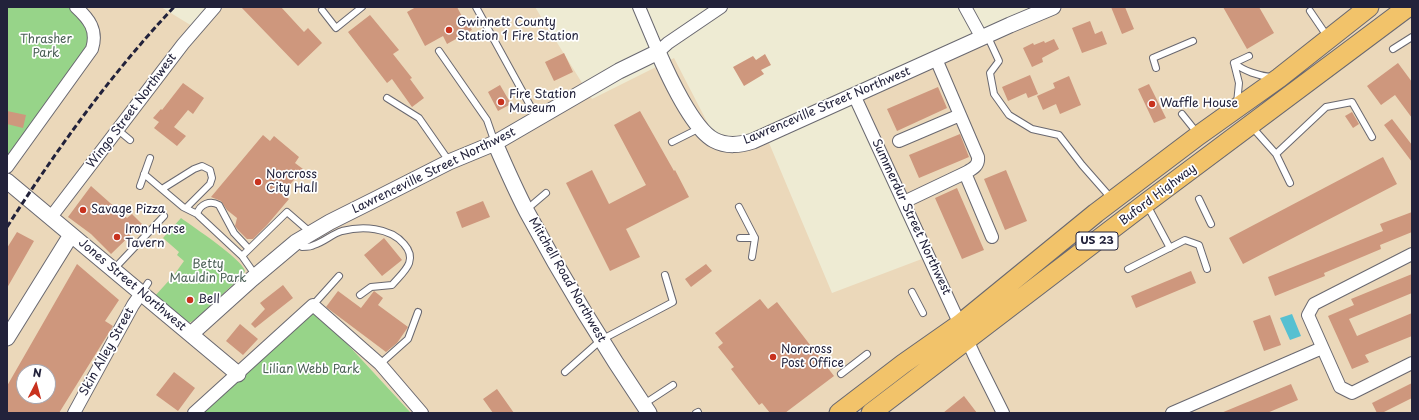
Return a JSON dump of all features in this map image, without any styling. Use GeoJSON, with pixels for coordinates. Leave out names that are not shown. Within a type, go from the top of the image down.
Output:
{"type":"FeatureCollection","features":[{"type":"Feature","properties":{"kind":"main road","name":"Buford Highway"},"geometry":{"type":"LineString","coordinates":[[871,413],[1114,201],[1199,135],[1279,78],[1369,7]]}},
{"type":"Feature","properties":{"kind":"main road","name":"Buford Highway"},"geometry":{"type":"LineString","coordinates":[[839,413],[903,364],[964,332],[1146,203],[1408,7]]}},
{"type":"Feature","properties":{"kind":"main road"},"geometry":{"type":"LineString","coordinates":[[1255,96],[1267,112]]}},
{"type":"Feature","properties":{"kind":"street"},"geometry":{"type":"LineString","coordinates":[[7,167],[92,49],[94,34],[88,19],[76,7]]}},
{"type":"Feature","properties":{"kind":"street","name":"Wingo Street Northwest"},"geometry":{"type":"LineString","coordinates":[[51,217],[183,44],[215,7]]}},
{"type":"Feature","properties":{"kind":"street"},"geometry":{"type":"LineString","coordinates":[[639,7],[658,52],[668,43],[721,7]]}},
{"type":"Feature","properties":{"kind":"street"},"geometry":{"type":"LineString","coordinates":[[965,7],[984,37]]}},
{"type":"Feature","properties":{"kind":"street","name":"Lawrenceville Street Northwest"},"geometry":{"type":"LineString","coordinates":[[191,334],[296,242],[343,216],[449,162],[495,143],[619,71],[658,52],[671,82],[704,133],[717,142],[728,145],[745,144],[1053,7]]}},
{"type":"Feature","properties":{"kind":"street"},"geometry":{"type":"LineString","coordinates":[[904,202],[965,173],[974,168],[978,162],[978,157],[936,59]]}},
{"type":"Feature","properties":{"kind":"street","name":"Summerdur Street Northwest"},"geometry":{"type":"LineString","coordinates":[[854,95],[1003,413]]}},
{"type":"Feature","properties":{"kind":"street"},"geometry":{"type":"LineString","coordinates":[[899,141],[960,116]]}},
{"type":"Feature","properties":{"kind":"street","name":"Mitchell Road Northwest"},"geometry":{"type":"LineString","coordinates":[[495,143],[526,210],[562,276],[601,340],[646,409]]}},
{"type":"Feature","properties":{"kind":"street"},"geometry":{"type":"LineString","coordinates":[[965,173],[992,237]]}},
{"type":"Feature","properties":{"kind":"street","name":"Jones Street Northwest"},"geometry":{"type":"LineString","coordinates":[[7,180],[71,235],[114,269],[145,287],[191,334],[238,374]]}},
{"type":"Feature","properties":{"kind":"street"},"geometry":{"type":"LineString","coordinates":[[7,338],[71,235]]}},
{"type":"Feature","properties":{"kind":"street"},"geometry":{"type":"LineString","coordinates":[[1412,254],[1314,304],[1308,315],[1340,387],[1352,393],[1412,363]]}},
{"type":"Feature","properties":{"kind":"street","name":"Skin Alley Street"},"geometry":{"type":"LineString","coordinates":[[74,413],[133,305],[145,287]]}},
{"type":"Feature","properties":{"kind":"street"},"geometry":{"type":"LineString","coordinates":[[194,413],[313,305],[380,364],[422,413]]}},
{"type":"Feature","properties":{"kind":"street"},"geometry":{"type":"LineString","coordinates":[[1172,413],[1322,348]]}},
{"type":"Feature","properties":{"kind":"lane"},"geometry":{"type":"LineString","coordinates":[[322,10],[336,28],[362,7]]}},
{"type":"Feature","properties":{"kind":"lane"},"geometry":{"type":"LineString","coordinates":[[476,7],[537,119]]}},
{"type":"Feature","properties":{"kind":"lane"},"geometry":{"type":"LineString","coordinates":[[1408,7],[1412,13]]}},
{"type":"Feature","properties":{"kind":"lane"},"geometry":{"type":"LineString","coordinates":[[1310,11],[1328,38]]}},
{"type":"Feature","properties":{"kind":"lane"},"geometry":{"type":"LineString","coordinates":[[984,37],[999,61],[990,73],[994,94],[1009,115],[1032,129],[1059,135],[1082,166],[1114,201]]}},
{"type":"Feature","properties":{"kind":"lane"},"geometry":{"type":"LineString","coordinates":[[1393,50],[1412,37]]}},
{"type":"Feature","properties":{"kind":"lane"},"geometry":{"type":"LineString","coordinates":[[1156,68],[1153,58],[1192,41]]}},
{"type":"Feature","properties":{"kind":"lane"},"geometry":{"type":"LineString","coordinates":[[439,51],[487,120],[495,143]]}},
{"type":"Feature","properties":{"kind":"lane"},"geometry":{"type":"LineString","coordinates":[[1234,63],[1248,56]]}},
{"type":"Feature","properties":{"kind":"lane"},"geometry":{"type":"LineString","coordinates":[[1234,63],[1240,68],[1264,76],[1279,78]]}},
{"type":"Feature","properties":{"kind":"lane"},"geometry":{"type":"LineString","coordinates":[[1234,63],[1239,83],[1237,108]]}},
{"type":"Feature","properties":{"kind":"lane"},"geometry":{"type":"LineString","coordinates":[[387,98],[419,118],[449,162]]}},
{"type":"Feature","properties":{"kind":"lane"},"geometry":{"type":"LineString","coordinates":[[1276,154],[1326,107],[1352,102],[1372,137]]}},
{"type":"Feature","properties":{"kind":"lane"},"geometry":{"type":"LineString","coordinates":[[1182,114],[1199,135]]}},
{"type":"Feature","properties":{"kind":"lane"},"geometry":{"type":"LineString","coordinates":[[1250,125],[1276,154],[1290,183]]}},
{"type":"Feature","properties":{"kind":"lane"},"geometry":{"type":"LineString","coordinates":[[672,142],[700,128]]}},
{"type":"Feature","properties":{"kind":"lane"},"geometry":{"type":"LineString","coordinates":[[118,130],[130,140]]}},
{"type":"Feature","properties":{"kind":"lane"},"geometry":{"type":"LineString","coordinates":[[140,186],[150,158]]}},
{"type":"Feature","properties":{"kind":"lane"},"geometry":{"type":"LineString","coordinates":[[162,189],[194,169],[202,166],[210,170],[212,178],[210,184],[186,208]]}},
{"type":"Feature","properties":{"kind":"lane"},"geometry":{"type":"LineString","coordinates":[[144,174],[186,208],[197,214],[242,256],[256,276]]}},
{"type":"Feature","properties":{"kind":"lane"},"geometry":{"type":"LineString","coordinates":[[526,210],[546,193]]}},
{"type":"Feature","properties":{"kind":"lane"},"geometry":{"type":"LineString","coordinates":[[1199,199],[1211,224]]}},
{"type":"Feature","properties":{"kind":"lane"},"geometry":{"type":"LineString","coordinates":[[197,214],[199,208],[207,203],[215,202],[219,205],[234,233],[249,250]]}},
{"type":"Feature","properties":{"kind":"lane"},"geometry":{"type":"LineString","coordinates":[[1146,203],[1170,248]]}},
{"type":"Feature","properties":{"kind":"lane"},"geometry":{"type":"LineString","coordinates":[[739,207],[755,238],[752,257]]}},
{"type":"Feature","properties":{"kind":"lane"},"geometry":{"type":"LineString","coordinates":[[242,256],[287,212],[311,233]]}},
{"type":"Feature","properties":{"kind":"lane"},"geometry":{"type":"LineString","coordinates":[[114,269],[164,216]]}},
{"type":"Feature","properties":{"kind":"lane"},"geometry":{"type":"LineString","coordinates":[[296,242],[302,247],[314,246],[341,232],[368,228],[385,231],[399,237],[407,247],[411,258],[408,267],[392,285],[371,287],[360,295]]}},
{"type":"Feature","properties":{"kind":"lane"},"geometry":{"type":"LineString","coordinates":[[740,238],[755,238]]}},
{"type":"Feature","properties":{"kind":"lane"},"geometry":{"type":"LineString","coordinates":[[1128,269],[1185,240],[1199,245],[1207,270]]}},
{"type":"Feature","properties":{"kind":"lane"},"geometry":{"type":"LineString","coordinates":[[565,372],[601,340],[673,302],[665,275]]}},
{"type":"Feature","properties":{"kind":"lane"},"geometry":{"type":"LineString","coordinates":[[313,305],[339,276]]}},
{"type":"Feature","properties":{"kind":"lane"},"geometry":{"type":"LineString","coordinates":[[912,292],[923,313]]}},
{"type":"Feature","properties":{"kind":"lane"},"geometry":{"type":"LineString","coordinates":[[380,364],[408,339],[418,312]]}},
{"type":"Feature","properties":{"kind":"lane"},"geometry":{"type":"LineString","coordinates":[[841,374],[867,354]]}},
{"type":"Feature","properties":{"kind":"lane"},"geometry":{"type":"LineString","coordinates":[[646,409],[673,385]]}},
{"type":"Feature","properties":{"kind":"shaded area"},"geometry":{"type":"Polygon","coordinates":[[[59,7],[161,7],[197,29],[220,7],[535,7],[592,99],[674,58],[720,147],[764,131],[832,293],[935,254],[853,98],[1037,7],[1412,7],[1412,413],[411,413],[314,308],[200,413],[7,413],[7,100],[59,7]]]}},
{"type":"Feature","properties":{"kind":"green space","name":"Thrasher Park"},"geometry":{"type":"Polygon","coordinates":[[[7,7],[76,7],[94,43],[7,167],[7,7]]]}},
{"type":"Feature","properties":{"kind":"green space","name":"Betty Mauldin Park"},"geometry":{"type":"Polygon","coordinates":[[[181,218],[235,258],[242,265],[245,271],[242,276],[191,322],[186,322],[154,297],[174,275],[184,261],[177,255],[179,252],[163,238],[181,218]]]}},
{"type":"Feature","properties":{"kind":"green space","name":"Lilian Webb Park"},"geometry":{"type":"Polygon","coordinates":[[[314,308],[411,413],[200,413],[314,308]]]}},
{"type":"Feature","properties":{"kind":"water"},"geometry":{"type":"Polygon","coordinates":[[[1292,314],[1301,336],[1290,340],[1280,318],[1292,314]]]}},
{"type":"Feature","properties":{"kind":"building"},"geometry":{"type":"Polygon","coordinates":[[[241,7],[281,7],[304,32],[308,28],[322,43],[298,66],[241,7]]]}},
{"type":"Feature","properties":{"kind":"building"},"geometry":{"type":"Polygon","coordinates":[[[416,7],[457,7],[466,24],[468,23],[472,30],[447,44],[443,36],[425,46],[407,12],[416,7]]]}},
{"type":"Feature","properties":{"kind":"building"},"geometry":{"type":"Polygon","coordinates":[[[1111,7],[1125,7],[1134,29],[1122,34],[1111,7]]]}},
{"type":"Feature","properties":{"kind":"building"},"geometry":{"type":"Polygon","coordinates":[[[1223,7],[1259,7],[1274,33],[1247,49],[1223,7]]]}},
{"type":"Feature","properties":{"kind":"building"},"geometry":{"type":"Polygon","coordinates":[[[370,15],[399,50],[393,54],[412,78],[410,79],[424,98],[412,107],[392,79],[387,83],[348,32],[370,15]]]}},
{"type":"Feature","properties":{"kind":"building"},"geometry":{"type":"Polygon","coordinates":[[[1090,21],[1095,34],[1102,31],[1107,44],[1082,53],[1072,28],[1090,21]]]}},
{"type":"Feature","properties":{"kind":"building"},"geometry":{"type":"Polygon","coordinates":[[[1054,39],[1059,49],[1042,58],[1043,62],[1032,67],[1023,48],[1033,43],[1034,45],[1044,41],[1045,43],[1054,39]]]}},
{"type":"Feature","properties":{"kind":"building"},"geometry":{"type":"Polygon","coordinates":[[[564,53],[573,72],[554,81],[545,62],[564,53]]]}},
{"type":"Feature","properties":{"kind":"building"},"geometry":{"type":"Polygon","coordinates":[[[765,54],[771,65],[761,70],[764,74],[744,86],[733,67],[753,56],[756,60],[765,54]]]}},
{"type":"Feature","properties":{"kind":"building"},"geometry":{"type":"Polygon","coordinates":[[[1398,63],[1412,82],[1412,118],[1395,95],[1381,105],[1367,86],[1398,63]]]}},
{"type":"Feature","properties":{"kind":"building"},"geometry":{"type":"Polygon","coordinates":[[[1030,75],[1038,94],[1028,98],[1026,93],[1008,101],[1002,87],[1030,75]]]}},
{"type":"Feature","properties":{"kind":"building"},"geometry":{"type":"Polygon","coordinates":[[[1069,76],[1081,105],[1060,114],[1056,104],[1043,110],[1037,96],[1055,88],[1053,83],[1069,76]]]}},
{"type":"Feature","properties":{"kind":"building"},"geometry":{"type":"Polygon","coordinates":[[[183,83],[204,98],[193,114],[188,110],[174,127],[186,136],[177,146],[154,128],[159,122],[153,118],[161,109],[162,110],[183,83]]]}},
{"type":"Feature","properties":{"kind":"building","name":"Waffle House"},"geometry":{"type":"Polygon","coordinates":[[[1149,84],[1166,118],[1154,123],[1138,89],[1149,84]]]}},
{"type":"Feature","properties":{"kind":"building"},"geometry":{"type":"Polygon","coordinates":[[[500,85],[511,104],[498,111],[488,92],[500,85]]]}},
{"type":"Feature","properties":{"kind":"building"},"geometry":{"type":"Polygon","coordinates":[[[938,87],[947,108],[897,131],[887,109],[938,87]]]}},
{"type":"Feature","properties":{"kind":"building"},"geometry":{"type":"Polygon","coordinates":[[[7,111],[26,115],[23,128],[7,124],[7,111]]]}},
{"type":"Feature","properties":{"kind":"building"},"geometry":{"type":"Polygon","coordinates":[[[640,111],[674,171],[675,170],[689,197],[626,229],[640,257],[610,271],[566,183],[592,170],[609,204],[646,185],[614,125],[640,111]]]}},
{"type":"Feature","properties":{"kind":"building"},"geometry":{"type":"Polygon","coordinates":[[[1352,112],[1359,124],[1353,128],[1345,116],[1352,112]]]}},
{"type":"Feature","properties":{"kind":"building"},"geometry":{"type":"Polygon","coordinates":[[[1392,119],[1412,145],[1412,162],[1384,125],[1392,119]]]}},
{"type":"Feature","properties":{"kind":"building"},"geometry":{"type":"Polygon","coordinates":[[[960,134],[969,157],[919,178],[909,155],[960,134]]]}},
{"type":"Feature","properties":{"kind":"building","name":"Norcross City Hall"},"geometry":{"type":"Polygon","coordinates":[[[263,135],[270,141],[274,136],[299,157],[295,163],[303,169],[282,194],[289,199],[253,239],[247,239],[235,226],[237,218],[227,210],[221,201],[211,197],[263,135]]]}},
{"type":"Feature","properties":{"kind":"building"},"geometry":{"type":"Polygon","coordinates":[[[1383,157],[1397,184],[1243,264],[1229,238],[1383,157]]]}},
{"type":"Feature","properties":{"kind":"building"},"geometry":{"type":"Polygon","coordinates":[[[1006,170],[1027,221],[1005,230],[984,179],[1006,170]]]}},
{"type":"Feature","properties":{"kind":"building"},"geometry":{"type":"Polygon","coordinates":[[[91,186],[127,218],[132,214],[142,224],[111,254],[91,234],[68,217],[91,186]]]}},
{"type":"Feature","properties":{"kind":"building"},"geometry":{"type":"Polygon","coordinates":[[[957,188],[984,250],[962,259],[935,198],[957,188]]]}},
{"type":"Feature","properties":{"kind":"building"},"geometry":{"type":"Polygon","coordinates":[[[483,201],[490,217],[462,228],[456,212],[483,201]]]}},
{"type":"Feature","properties":{"kind":"building"},"geometry":{"type":"Polygon","coordinates":[[[1412,212],[1412,232],[1380,245],[1381,249],[1324,273],[1325,276],[1275,296],[1268,277],[1383,231],[1380,224],[1412,212]]]}},
{"type":"Feature","properties":{"kind":"building"},"geometry":{"type":"Polygon","coordinates":[[[17,232],[34,241],[7,288],[7,248],[17,232]]]}},
{"type":"Feature","properties":{"kind":"building"},"geometry":{"type":"Polygon","coordinates":[[[384,238],[402,260],[382,276],[364,255],[384,238]]]}},
{"type":"Feature","properties":{"kind":"building"},"geometry":{"type":"Polygon","coordinates":[[[77,264],[119,300],[105,321],[113,326],[59,413],[7,413],[7,386],[16,370],[16,404],[56,404],[56,364],[20,364],[77,264]]]}},
{"type":"Feature","properties":{"kind":"building"},"geometry":{"type":"Polygon","coordinates":[[[706,264],[712,271],[691,287],[685,279],[706,264]]]}},
{"type":"Feature","properties":{"kind":"building"},"geometry":{"type":"Polygon","coordinates":[[[1191,271],[1196,283],[1136,308],[1131,296],[1191,271]]]}},
{"type":"Feature","properties":{"kind":"building"},"geometry":{"type":"Polygon","coordinates":[[[1412,274],[1412,293],[1349,319],[1357,336],[1412,313],[1412,336],[1365,355],[1369,362],[1352,369],[1328,316],[1354,305],[1351,299],[1412,274]]]}},
{"type":"Feature","properties":{"kind":"building"},"geometry":{"type":"Polygon","coordinates":[[[283,285],[293,298],[255,328],[251,324],[265,309],[260,303],[283,285]]]}},
{"type":"Feature","properties":{"kind":"building"},"geometry":{"type":"Polygon","coordinates":[[[338,291],[361,308],[374,291],[383,298],[378,305],[408,327],[397,343],[386,352],[326,307],[338,291]]]}},
{"type":"Feature","properties":{"kind":"building","name":"Norcross Post Office"},"geometry":{"type":"Polygon","coordinates":[[[760,299],[768,309],[777,302],[834,376],[785,413],[770,413],[762,403],[759,405],[731,369],[734,367],[718,347],[723,343],[715,333],[760,299]]]}},
{"type":"Feature","properties":{"kind":"building"},"geometry":{"type":"Polygon","coordinates":[[[1270,315],[1281,345],[1264,351],[1253,321],[1270,315]]]}},
{"type":"Feature","properties":{"kind":"building"},"geometry":{"type":"Polygon","coordinates":[[[240,324],[258,339],[243,355],[226,341],[240,324]]]}},
{"type":"Feature","properties":{"kind":"building"},"geometry":{"type":"Polygon","coordinates":[[[174,372],[195,388],[178,411],[156,395],[174,372]]]}},
{"type":"Feature","properties":{"kind":"building"},"geometry":{"type":"Polygon","coordinates":[[[1412,383],[1412,398],[1382,413],[1377,413],[1372,403],[1412,383]]]}},
{"type":"Feature","properties":{"kind":"building"},"geometry":{"type":"Polygon","coordinates":[[[1291,384],[1298,400],[1267,413],[1221,413],[1291,384]]]}},
{"type":"Feature","properties":{"kind":"building"},"geometry":{"type":"Polygon","coordinates":[[[497,389],[514,413],[493,413],[483,399],[497,389]]]}},
{"type":"Feature","properties":{"kind":"building"},"geometry":{"type":"Polygon","coordinates":[[[964,396],[977,413],[943,413],[964,396]]]}},
{"type":"Feature","properties":{"kind":"railway"},"geometry":{"type":"LineString","coordinates":[[7,227],[45,169],[107,85],[174,7]]}},
{"type":"Feature","properties":{"kind":"place","name":"Gwinnett County Station 1 Fire Station"},"geometry":{"type":"Point","coordinates":[449,30]}},
{"type":"Feature","properties":{"kind":"place","name":"Fire Station Museum"},"geometry":{"type":"Point","coordinates":[501,102]}},
{"type":"Feature","properties":{"kind":"place","name":"Waffle House"},"geometry":{"type":"Point","coordinates":[1152,104]}},
{"type":"Feature","properties":{"kind":"place","name":"Norcross City Hall"},"geometry":{"type":"Point","coordinates":[258,182]}},
{"type":"Feature","properties":{"kind":"place","name":"Savage Pizza"},"geometry":{"type":"Point","coordinates":[83,210]}},
{"type":"Feature","properties":{"kind":"place","name":"Iron Horse Tavern"},"geometry":{"type":"Point","coordinates":[117,237]}},
{"type":"Feature","properties":{"kind":"place","name":"Bell"},"geometry":{"type":"Point","coordinates":[190,300]}},
{"type":"Feature","properties":{"kind":"place","name":"Norcross Post Office"},"geometry":{"type":"Point","coordinates":[773,357]}}]}
